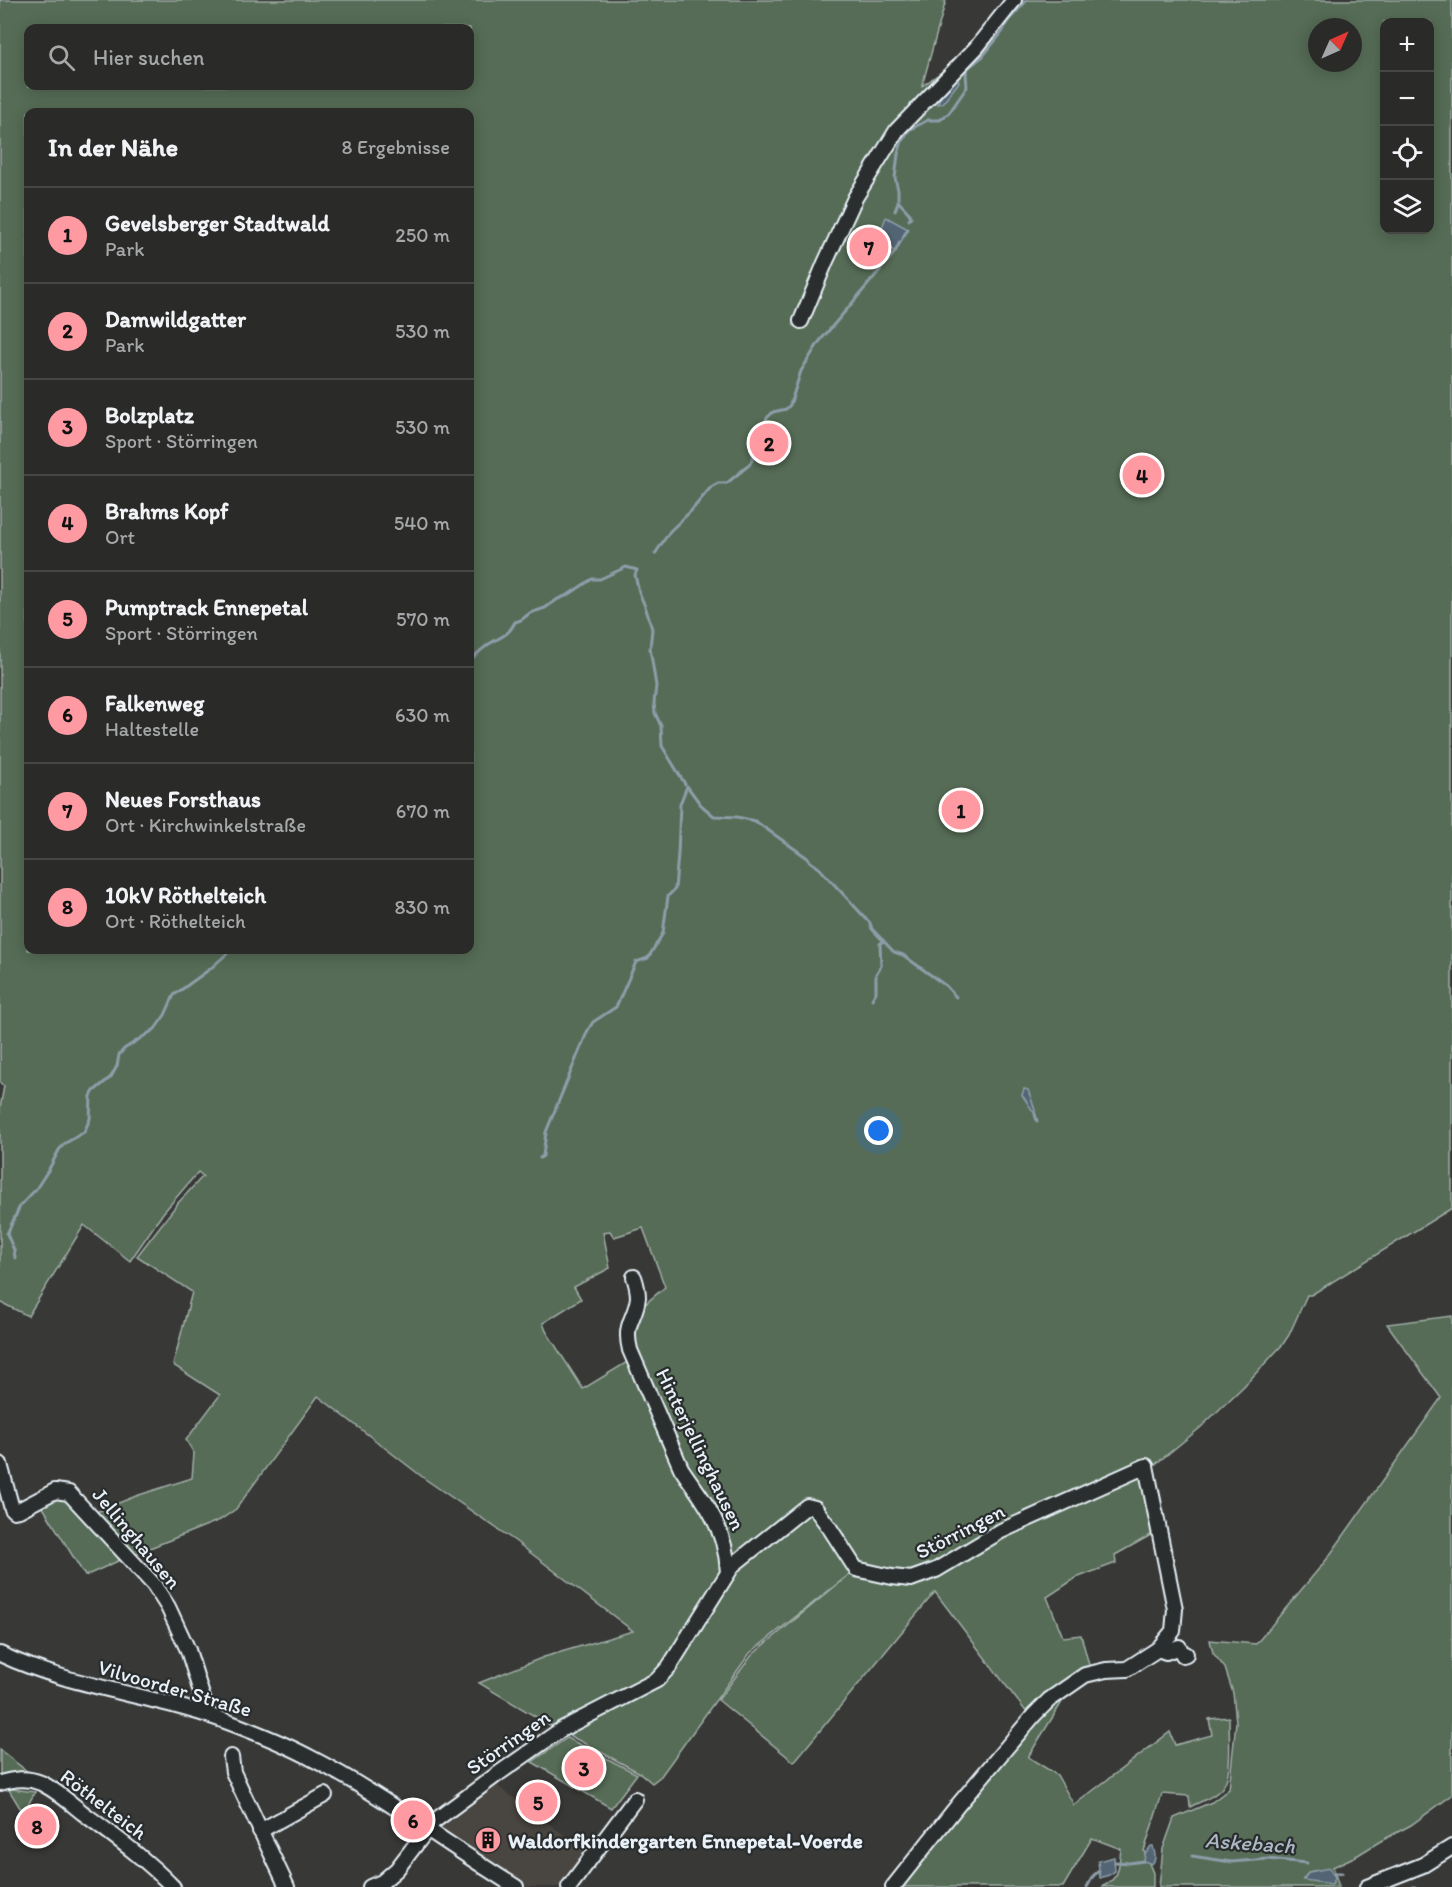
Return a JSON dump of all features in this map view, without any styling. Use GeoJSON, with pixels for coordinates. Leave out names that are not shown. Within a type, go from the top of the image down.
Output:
{"type":"FeatureCollection","features":[{"type":"Feature","properties":{"kind":"street"},"geometry":{"type":"LineString","coordinates":[[801,321],[855,198],[897,130],[975,49],[1014,0]]}},
{"type":"Feature","properties":{"kind":"street","name":"Hinterjellinghausen"},"geometry":{"type":"LineString","coordinates":[[634,1277],[638,1299],[627,1329],[630,1350],[681,1468],[704,1500],[714,1520],[728,1557],[728,1572]]}},
{"type":"Feature","properties":{"kind":"street","name":"Jellinghausen"},"geometry":{"type":"LineString","coordinates":[[0,1464],[12,1509],[19,1510],[55,1491],[69,1493],[154,1585],[168,1607],[188,1650],[208,1715]]}},
{"type":"Feature","properties":{"kind":"street","name":"Störringen"},"geometry":{"type":"LineString","coordinates":[[380,1885],[397,1869],[433,1822],[463,1799],[562,1729],[657,1680],[669,1667],[728,1572],[763,1540],[807,1506],[815,1508],[830,1527],[856,1569],[911,1579],[936,1570],[1001,1531],[1146,1466],[1175,1609],[1173,1631],[1158,1649],[1127,1669],[1106,1670],[1085,1675],[1048,1700],[958,1805],[893,1887]]}},
{"type":"Feature","properties":{"kind":"street"},"geometry":{"type":"LineString","coordinates":[[1158,1649],[1166,1652],[1179,1647],[1183,1655],[1186,1654]]}},
{"type":"Feature","properties":{"kind":"street","name":"Vilvoorder Straße"},"geometry":{"type":"LineString","coordinates":[[0,1654],[70,1680],[208,1715],[271,1738],[347,1778],[516,1887]]}},
{"type":"Feature","properties":{"kind":"street"},"geometry":{"type":"LineString","coordinates":[[231,1757],[233,1772],[287,1887]]}},
{"type":"Feature","properties":{"kind":"street","name":"Röthelteich"},"geometry":{"type":"LineString","coordinates":[[0,1783],[22,1779],[40,1783],[52,1790],[119,1840],[173,1887]]}},
{"type":"Feature","properties":{"kind":"street"},"geometry":{"type":"LineString","coordinates":[[261,1831],[326,1795]]}},
{"type":"Feature","properties":{"kind":"street"},"geometry":{"type":"LineString","coordinates":[[569,1887],[635,1798]]}},
{"type":"Feature","properties":{"kind":"street"},"geometry":{"type":"LineString","coordinates":[[1367,1887],[1423,1864],[1452,1847]]}},
{"type":"Feature","properties":{"kind":"shaded area"},"geometry":{"type":"Polygon","coordinates":[[[492,1782],[586,1851],[561,1887],[528,1887],[435,1828],[492,1782]]]}},
{"type":"Feature","properties":{"kind":"green space"},"geometry":{"type":"Polygon","coordinates":[[[0,0],[946,0],[922,86],[961,58],[1017,0],[1452,0],[1452,1208],[1311,1295],[1307,1295],[1283,1344],[1200,1428],[1147,1471],[1158,1531],[1115,1555],[1116,1563],[1076,1578],[1047,1597],[1063,1637],[1081,1635],[1089,1665],[1085,1675],[1048,1700],[1030,1717],[935,1592],[794,1762],[718,1700],[752,1655],[856,1569],[750,1653],[661,1776],[652,1783],[640,1773],[561,1731],[659,1681],[670,1669],[729,1573],[765,1540],[762,1539],[729,1568],[725,1541],[715,1516],[684,1469],[632,1349],[630,1338],[633,1320],[643,1306],[665,1287],[643,1228],[614,1237],[610,1231],[603,1232],[610,1268],[574,1287],[581,1299],[543,1323],[583,1389],[632,1359],[680,1469],[712,1519],[726,1557],[725,1570],[668,1667],[657,1678],[558,1730],[479,1683],[544,1657],[633,1631],[515,1541],[425,1479],[318,1396],[236,1509],[220,1520],[132,1555],[91,1514],[136,1496],[192,1478],[194,1453],[186,1440],[220,1395],[173,1365],[192,1292],[137,1256],[178,1203],[203,1176],[198,1172],[163,1213],[130,1261],[84,1225],[28,1316],[0,1302],[0,1108],[4,1086],[0,1083],[0,0]],[[839,1541],[856,1569],[863,1570],[857,1568],[839,1541]]]}},
{"type":"Feature","properties":{"kind":"green space"},"geometry":{"type":"Polygon","coordinates":[[[1452,1316],[1452,1795],[1411,1825],[1333,1867],[1339,1887],[1159,1887],[1163,1849],[1174,1818],[1212,1802],[1229,1789],[1236,1722],[1233,1693],[1225,1668],[1213,1653],[1210,1640],[1256,1644],[1327,1559],[1441,1398],[1387,1324],[1452,1316]],[[1318,1870],[1309,1872],[1303,1879],[1332,1884],[1318,1870]]]}},
{"type":"Feature","properties":{"kind":"green space"},"geometry":{"type":"Polygon","coordinates":[[[66,1495],[127,1557],[85,1576],[39,1501],[66,1495]]]}},
{"type":"Feature","properties":{"kind":"green space"},"geometry":{"type":"Polygon","coordinates":[[[1067,1694],[1028,1757],[1057,1775],[1074,1805],[1170,1732],[1175,1745],[1212,1735],[1209,1719],[1229,1717],[1229,1769],[1223,1787],[1215,1794],[1190,1807],[1189,1796],[1162,1794],[1144,1851],[1153,1873],[1153,1887],[1102,1887],[1116,1876],[1121,1849],[1092,1838],[1063,1887],[898,1887],[1028,1729],[1067,1694]]]}},
{"type":"Feature","properties":{"kind":"green space"},"geometry":{"type":"Polygon","coordinates":[[[567,1738],[637,1774],[611,1808],[532,1762],[567,1738]]]}},
{"type":"Feature","properties":{"kind":"green space"},"geometry":{"type":"Polygon","coordinates":[[[0,1750],[28,1772],[0,1775],[0,1750]]]}},
{"type":"Feature","properties":{"kind":"green space"},"geometry":{"type":"Polygon","coordinates":[[[530,1788],[553,1806],[546,1816],[522,1798],[530,1788]]]}},
{"type":"Feature","properties":{"kind":"green space"},"geometry":{"type":"Polygon","coordinates":[[[9,1790],[35,1792],[25,1810],[20,1808],[9,1790]]]}},
{"type":"Feature","properties":{"kind":"water"},"geometry":{"type":"Polygon","coordinates":[[[958,79],[959,82],[943,103],[938,104],[952,83],[958,79]]]}},
{"type":"Feature","properties":{"kind":"water"},"geometry":{"type":"Polygon","coordinates":[[[886,217],[908,229],[895,252],[881,241],[881,230],[886,217]]]}},
{"type":"Feature","properties":{"kind":"water"},"geometry":{"type":"Polygon","coordinates":[[[1024,1089],[1028,1090],[1035,1114],[1022,1095],[1024,1089]]]}},
{"type":"Feature","properties":{"kind":"water"},"geometry":{"type":"Polygon","coordinates":[[[1153,1846],[1155,1855],[1152,1864],[1144,1861],[1145,1854],[1153,1846]]]}},
{"type":"Feature","properties":{"kind":"water"},"geometry":{"type":"Polygon","coordinates":[[[1114,1857],[1115,1871],[1100,1878],[1098,1861],[1114,1857]]]}},
{"type":"Feature","properties":{"kind":"water"},"geometry":{"type":"Polygon","coordinates":[[[1329,1868],[1335,1877],[1332,1884],[1303,1880],[1309,1872],[1329,1868]]]}},
{"type":"Feature","properties":{"kind":"waterway"},"geometry":{"type":"LineString","coordinates":[[909,220],[911,217],[909,213],[898,201],[895,178],[902,141],[909,130],[928,120],[940,120],[949,113],[967,87],[968,68],[983,56],[1003,31],[1007,22],[1027,0]]}},
{"type":"Feature","properties":{"kind":"waterway"},"geometry":{"type":"LineString","coordinates":[[895,211],[898,202]]}},
{"type":"Feature","properties":{"kind":"waterway"},"geometry":{"type":"LineString","coordinates":[[903,237],[908,229]]}},
{"type":"Feature","properties":{"kind":"waterway"},"geometry":{"type":"LineString","coordinates":[[655,554],[670,531],[711,487],[718,483],[727,483],[749,465],[753,459],[752,442],[761,431],[767,418],[773,412],[786,409],[790,405],[801,371],[819,342],[895,252],[900,242]]}},
{"type":"Feature","properties":{"kind":"waterway"},"geometry":{"type":"LineString","coordinates":[[474,657],[507,633],[515,622],[530,613],[545,608],[592,579],[600,579],[626,567],[637,570],[635,575],[639,592],[652,629],[650,648],[656,686],[654,703],[655,713],[661,726],[662,746],[685,784]]}},
{"type":"Feature","properties":{"kind":"waterway"},"geometry":{"type":"LineString","coordinates":[[540,1158],[543,1156],[546,1132],[588,1030],[593,1022],[616,1007],[636,962],[648,958],[663,933],[668,896],[675,889],[680,804],[687,786],[701,805],[714,816],[755,821],[809,859],[870,923],[872,929],[894,952],[903,955],[946,986],[956,997]]}},
{"type":"Feature","properties":{"kind":"waterway"},"geometry":{"type":"LineString","coordinates":[[872,999],[876,992],[876,974],[881,966],[880,944],[883,940]]}},
{"type":"Feature","properties":{"kind":"waterway"},"geometry":{"type":"LineString","coordinates":[[15,1258],[7,1234],[20,1206],[36,1189],[64,1144],[84,1132],[90,1119],[91,1096],[111,1077],[117,1066],[119,1055],[124,1049],[155,1029],[165,1015],[174,995],[227,954]]}},
{"type":"Feature","properties":{"kind":"waterway"},"geometry":{"type":"LineString","coordinates":[[1035,1114],[1037,1121]]}},
{"type":"Feature","properties":{"kind":"waterway","name":"Askebach"},"geometry":{"type":"LineString","coordinates":[[1192,1856],[1231,1862],[1268,1859],[1307,1863]]}},
{"type":"Feature","properties":{"kind":"waterway"},"geometry":{"type":"LineString","coordinates":[[1115,1862],[1144,1861]]}},
{"type":"Feature","properties":{"kind":"waterway"},"geometry":{"type":"LineString","coordinates":[[1087,1887],[1099,1871]]}},
{"type":"Feature","properties":{"kind":"waterway","name":"Askebach"},"geometry":{"type":"LineString","coordinates":[[1333,1873],[1342,1873]]}},
{"type":"Feature","properties":{"kind":"place","name":"Neues Forsthaus"},"geometry":{"type":"Point","coordinates":[869,247]}},
{"type":"Feature","properties":{"kind":"place","name":"Damwildgatter"},"geometry":{"type":"Point","coordinates":[769,443]}},
{"type":"Feature","properties":{"kind":"place","name":"Brahms Kopf"},"geometry":{"type":"Point","coordinates":[1142,475]}},
{"type":"Feature","properties":{"kind":"place","name":"Gevelsberger Stadtwald"},"geometry":{"type":"Point","coordinates":[961,810]}},
{"type":"Feature","properties":{"kind":"place","name":"Bolzplatz"},"geometry":{"type":"Point","coordinates":[584,1768]}},
{"type":"Feature","properties":{"kind":"place","name":"Pumptrack Ennepetal"},"geometry":{"type":"Point","coordinates":[538,1802]}},
{"type":"Feature","properties":{"kind":"place","name":"Falkenweg"},"geometry":{"type":"Point","coordinates":[413,1820]}},
{"type":"Feature","properties":{"kind":"place","name":"10kV Röthelteich"},"geometry":{"type":"Point","coordinates":[37,1826]}},
{"type":"Feature","properties":{"kind":"place","name":"Waldorfkindergarten Ennepetal-Voerde"},"geometry":{"type":"Point","coordinates":[488,1840]}}]}
